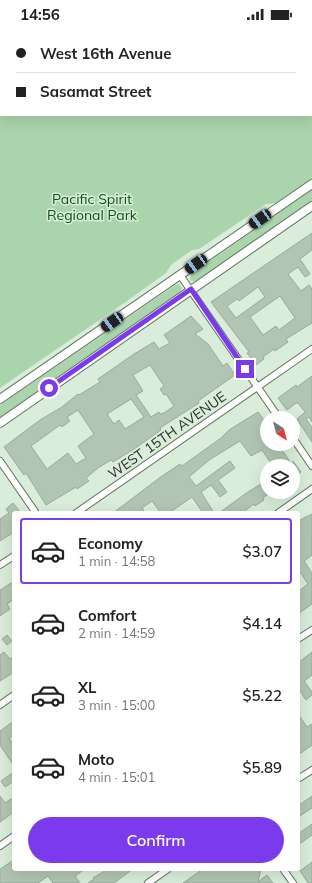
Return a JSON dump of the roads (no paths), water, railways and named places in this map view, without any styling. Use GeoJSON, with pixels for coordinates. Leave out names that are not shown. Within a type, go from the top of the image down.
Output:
{"type":"FeatureCollection","features":[{"type":"Feature","properties":{"kind":"main road"},"geometry":{"type":"LineString","coordinates":[[0,399],[312,184]]}},
{"type":"Feature","properties":{"kind":"main road"},"geometry":{"type":"LineString","coordinates":[[0,423],[312,206]]}},
{"type":"Feature","properties":{"kind":"street"},"geometry":{"type":"LineString","coordinates":[[180,275],[274,411]]}},
{"type":"Feature","properties":{"kind":"street","name":"WEST 15TH AVENUE"},"geometry":{"type":"LineString","coordinates":[[79,511],[312,349]]}},
{"type":"Feature","properties":{"kind":"street"},"geometry":{"type":"LineString","coordinates":[[300,448],[312,466]]}},
{"type":"Feature","properties":{"kind":"street"},"geometry":{"type":"LineString","coordinates":[[0,461],[35,511]]}},
{"type":"Feature","properties":{"kind":"street"},"geometry":{"type":"LineString","coordinates":[[281,511],[312,489]]}},
{"type":"Feature","properties":{"kind":"street"},"geometry":{"type":"LineString","coordinates":[[0,565],[12,557]]}},
{"type":"Feature","properties":{"kind":"street"},"geometry":{"type":"LineString","coordinates":[[300,638],[312,630]]}},
{"type":"Feature","properties":{"kind":"street"},"geometry":{"type":"LineString","coordinates":[[0,705],[12,696]]}},
{"type":"Feature","properties":{"kind":"street"},"geometry":{"type":"LineString","coordinates":[[300,778],[312,770]]}},
{"type":"Feature","properties":{"kind":"street"},"geometry":{"type":"LineString","coordinates":[[0,846],[12,837]]}},
{"type":"Feature","properties":{"kind":"street"},"geometry":{"type":"LineString","coordinates":[[148,883],[165,871]]}},
{"type":"Feature","properties":{"kind":"street"},"geometry":{"type":"LineString","coordinates":[[284,871],[293,883]]}},
{"type":"Feature","properties":{"kind":"park label","name":"Pacific Spirit Regional Park"},"geometry":{"type":"Point","coordinates":[92,208]}}]}
